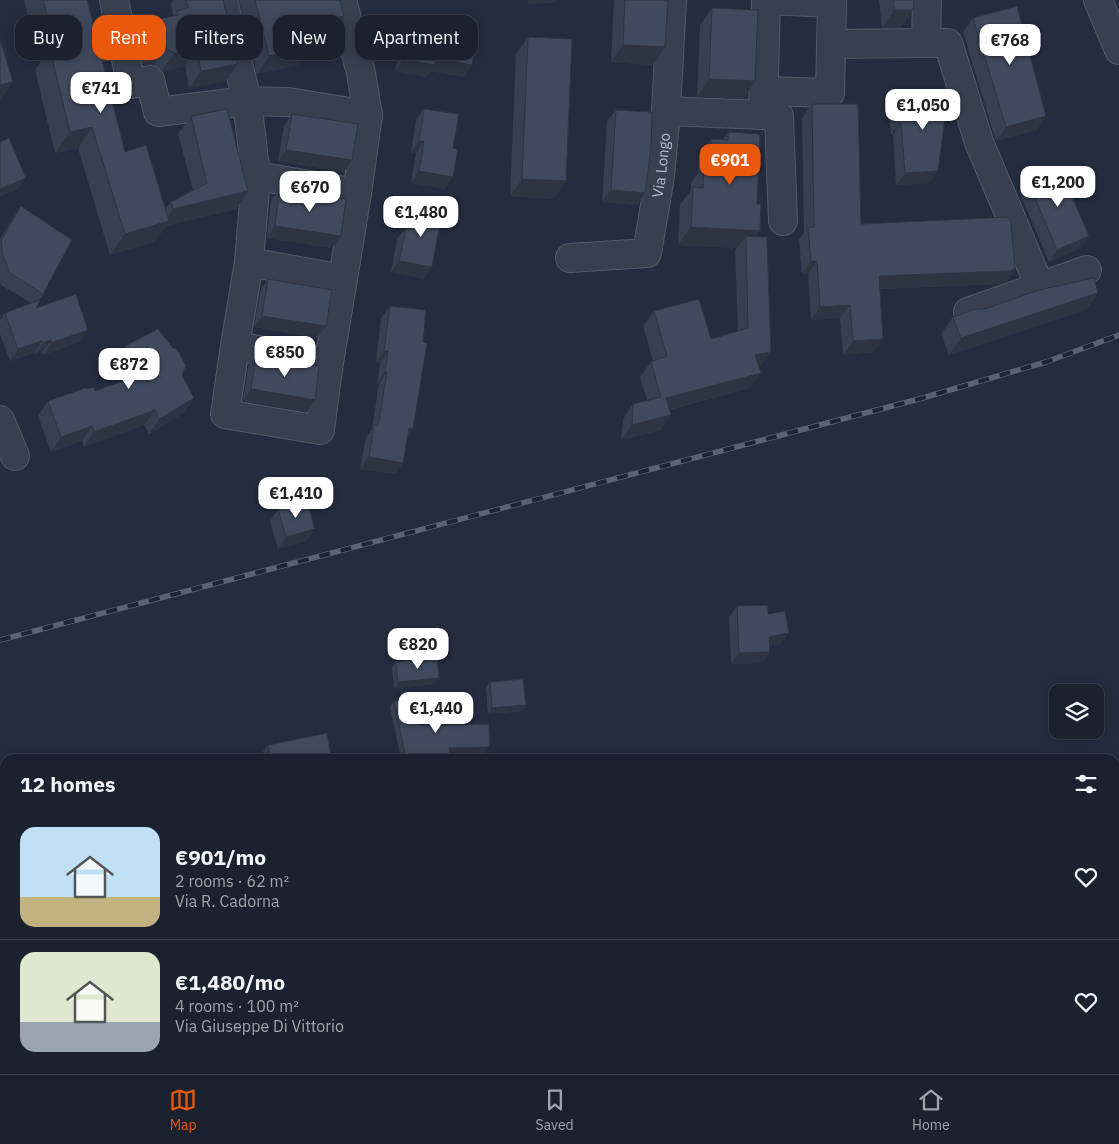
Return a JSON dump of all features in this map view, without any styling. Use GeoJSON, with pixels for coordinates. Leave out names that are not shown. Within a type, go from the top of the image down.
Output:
{"type":"FeatureCollection","features":[{"type":"Feature","properties":{"kind":"street"},"geometry":{"type":"LineString","coordinates":[[114,0],[131,84],[150,80],[158,112],[246,101],[288,102],[368,115]]}},
{"type":"Feature","properties":{"kind":"street"},"geometry":{"type":"LineString","coordinates":[[223,0],[246,101],[256,176],[249,262],[225,414],[320,430],[368,115],[361,73],[342,0]]}},
{"type":"Feature","properties":{"kind":"street","name":"Via Longo"},"geometry":{"type":"LineString","coordinates":[[570,258],[647,253],[660,176],[666,111],[672,0]]}},
{"type":"Feature","properties":{"kind":"street"},"geometry":{"type":"LineString","coordinates":[[666,111],[763,103],[830,93],[832,3],[766,0],[763,103]]}},
{"type":"Feature","properties":{"kind":"street"},"geometry":{"type":"LineString","coordinates":[[926,43],[927,0]]}},
{"type":"Feature","properties":{"kind":"street"},"geometry":{"type":"LineString","coordinates":[[1098,0],[1119,50]]}},
{"type":"Feature","properties":{"kind":"street"},"geometry":{"type":"LineString","coordinates":[[831,44],[948,43],[979,142],[1040,287]]}},
{"type":"Feature","properties":{"kind":"street"},"geometry":{"type":"LineString","coordinates":[[763,103],[779,116],[783,221]]}},
{"type":"Feature","properties":{"kind":"street"},"geometry":{"type":"LineString","coordinates":[[256,176],[357,193]]}},
{"type":"Feature","properties":{"kind":"street"},"geometry":{"type":"LineString","coordinates":[[249,262],[343,279]]}},
{"type":"Feature","properties":{"kind":"street"},"geometry":{"type":"LineString","coordinates":[[968,312],[1087,270]]}},
{"type":"Feature","properties":{"kind":"street"},"geometry":{"type":"LineString","coordinates":[[235,346],[330,362]]}},
{"type":"Feature","properties":{"kind":"street"},"geometry":{"type":"LineString","coordinates":[[0,420],[15,456]]}},
{"type":"Feature","properties":{"kind":"building"},"geometry":{"type":"Polygon","coordinates":[[[43,0],[87,0],[92,20],[92,60],[102,60],[125,152],[146,145],[169,221],[125,234],[92,127],[70,132],[53,60],[82,60],[82,15],[47,15],[43,0]]]}},
{"type":"Feature","properties":{"kind":"building"},"geometry":{"type":"Polygon","coordinates":[[[186,0],[223,0],[227,15],[178,15],[177,11],[188,8],[186,0]]]}},
{"type":"Feature","properties":{"kind":"building"},"geometry":{"type":"Polygon","coordinates":[[[255,0],[340,0],[344,15],[273,15],[273,55],[269,56],[263,32],[263,15],[259,15],[255,0]]]}},
{"type":"Feature","properties":{"kind":"building"},"geometry":{"type":"Polygon","coordinates":[[[625,0],[668,0],[665,47],[623,45],[625,0]]]}},
{"type":"Feature","properties":{"kind":"building"},"geometry":{"type":"Polygon","coordinates":[[[893,0],[914,0],[913,10],[894,10],[893,0]]]}},
{"type":"Feature","properties":{"kind":"building"},"geometry":{"type":"Polygon","coordinates":[[[1017,6],[1046,116],[1006,127],[973,18],[1017,6]]]}},
{"type":"Feature","properties":{"kind":"building"},"geometry":{"type":"Polygon","coordinates":[[[712,8],[758,10],[755,81],[709,79],[712,8]]]}},
{"type":"Feature","properties":{"kind":"building"},"geometry":{"type":"Polygon","coordinates":[[[176,15],[176,53],[166,48],[166,18],[176,15]]]}},
{"type":"Feature","properties":{"kind":"building"},"geometry":{"type":"Polygon","coordinates":[[[528,37],[572,39],[566,181],[522,179],[528,37]]]}},
{"type":"Feature","properties":{"kind":"building"},"geometry":{"type":"Polygon","coordinates":[[[0,43],[13,82],[0,85],[0,43]]]}},
{"type":"Feature","properties":{"kind":"building"},"geometry":{"type":"Polygon","coordinates":[[[199,60],[237,60],[238,64],[201,71],[199,60]]]}},
{"type":"Feature","properties":{"kind":"building"},"geometry":{"type":"Polygon","coordinates":[[[408,60],[436,60],[435,65],[408,60]]]}},
{"type":"Feature","properties":{"kind":"building"},"geometry":{"type":"Polygon","coordinates":[[[446,60],[473,60],[472,65],[446,60]]]}},
{"type":"Feature","properties":{"kind":"building"},"geometry":{"type":"Polygon","coordinates":[[[942,90],[947,104],[938,171],[905,173],[897,100],[923,98],[928,91],[942,90]]]}},
{"type":"Feature","properties":{"kind":"building"},"geometry":{"type":"Polygon","coordinates":[[[812,104],[858,104],[861,224],[1008,217],[1011,223],[1015,269],[1009,271],[879,276],[883,339],[853,341],[850,305],[820,307],[817,261],[811,261],[808,227],[814,227],[812,104]]]}},
{"type":"Feature","properties":{"kind":"building"},"geometry":{"type":"Polygon","coordinates":[[[227,109],[248,191],[173,209],[171,202],[207,183],[191,116],[227,109]]]}},
{"type":"Feature","properties":{"kind":"building"},"geometry":{"type":"Polygon","coordinates":[[[424,109],[459,114],[453,148],[458,149],[453,177],[419,171],[424,141],[419,141],[424,109]]]}},
{"type":"Feature","properties":{"kind":"building"},"geometry":{"type":"Polygon","coordinates":[[[616,110],[652,112],[651,147],[645,193],[611,190],[616,110]]]}},
{"type":"Feature","properties":{"kind":"building"},"geometry":{"type":"Polygon","coordinates":[[[292,114],[358,124],[352,160],[286,150],[292,114]]]}},
{"type":"Feature","properties":{"kind":"building"},"geometry":{"type":"Polygon","coordinates":[[[728,132],[760,134],[757,204],[761,204],[760,231],[691,227],[693,187],[703,188],[704,164],[710,165],[711,139],[728,140],[728,132]]]}},
{"type":"Feature","properties":{"kind":"building"},"geometry":{"type":"Polygon","coordinates":[[[9,138],[26,178],[0,189],[0,142],[9,138]]]}},
{"type":"Feature","properties":{"kind":"building"},"geometry":{"type":"Polygon","coordinates":[[[1059,166],[1089,236],[1057,250],[1027,179],[1059,166]]]}},
{"type":"Feature","properties":{"kind":"building"},"geometry":{"type":"Polygon","coordinates":[[[279,190],[346,199],[341,236],[275,226],[279,190]]]}},
{"type":"Feature","properties":{"kind":"building"},"geometry":{"type":"Polygon","coordinates":[[[21,206],[72,240],[43,294],[10,273],[3,256],[1,241],[21,206]]]}},
{"type":"Feature","properties":{"kind":"building"},"geometry":{"type":"Polygon","coordinates":[[[414,209],[442,213],[432,267],[399,261],[406,228],[410,229],[414,209]]]}},
{"type":"Feature","properties":{"kind":"building"},"geometry":{"type":"Polygon","coordinates":[[[746,236],[767,237],[771,352],[755,355],[761,373],[666,398],[671,415],[632,425],[633,404],[661,397],[651,362],[667,356],[654,311],[699,299],[711,339],[748,328],[746,236]]]}},
{"type":"Feature","properties":{"kind":"building"},"geometry":{"type":"Polygon","coordinates":[[[1094,278],[1098,293],[961,338],[953,317],[976,309],[985,309],[1039,290],[1094,278]]]}},
{"type":"Feature","properties":{"kind":"building"},"geometry":{"type":"Polygon","coordinates":[[[268,279],[332,290],[326,326],[262,316],[268,279]]]}},
{"type":"Feature","properties":{"kind":"building"},"geometry":{"type":"Polygon","coordinates":[[[76,294],[88,330],[51,343],[51,340],[43,343],[42,341],[18,349],[5,313],[40,300],[36,308],[76,294]]]}},
{"type":"Feature","properties":{"kind":"building"},"geometry":{"type":"Polygon","coordinates":[[[390,306],[426,310],[423,342],[427,343],[413,429],[409,428],[403,463],[369,457],[374,425],[378,426],[387,372],[385,372],[388,351],[384,351],[390,306]]]}},
{"type":"Feature","properties":{"kind":"building"},"geometry":{"type":"Polygon","coordinates":[[[158,329],[173,348],[177,349],[186,366],[182,375],[194,398],[159,419],[155,410],[94,432],[92,426],[61,437],[48,401],[85,388],[94,387],[95,391],[139,375],[125,346],[158,329]]]}},
{"type":"Feature","properties":{"kind":"building"},"geometry":{"type":"Polygon","coordinates":[[[256,355],[319,366],[315,400],[251,389],[256,355]]]}},
{"type":"Feature","properties":{"kind":"building"},"geometry":{"type":"Polygon","coordinates":[[[307,501],[315,529],[286,537],[278,509],[307,501]]]}},
{"type":"Feature","properties":{"kind":"building"},"geometry":{"type":"Polygon","coordinates":[[[768,605],[768,614],[785,611],[789,633],[769,637],[770,652],[739,653],[737,606],[768,605]]]}},
{"type":"Feature","properties":{"kind":"building"},"geometry":{"type":"Polygon","coordinates":[[[437,657],[439,678],[398,682],[396,662],[437,657]]]}},
{"type":"Feature","properties":{"kind":"building"},"geometry":{"type":"Polygon","coordinates":[[[523,679],[526,705],[492,708],[490,682],[523,679]]]}},
{"type":"Feature","properties":{"kind":"building"},"geometry":{"type":"Polygon","coordinates":[[[417,698],[421,725],[489,724],[490,747],[449,748],[450,754],[405,754],[394,701],[417,698]]]}},
{"type":"Feature","properties":{"kind":"building"},"geometry":{"type":"Polygon","coordinates":[[[327,733],[331,754],[269,754],[268,745],[327,733]]]}},
{"type":"Feature","properties":{"kind":"railway"},"geometry":{"type":"LineString","coordinates":[[0,640],[919,399],[1046,362],[1119,335]]}}]}
